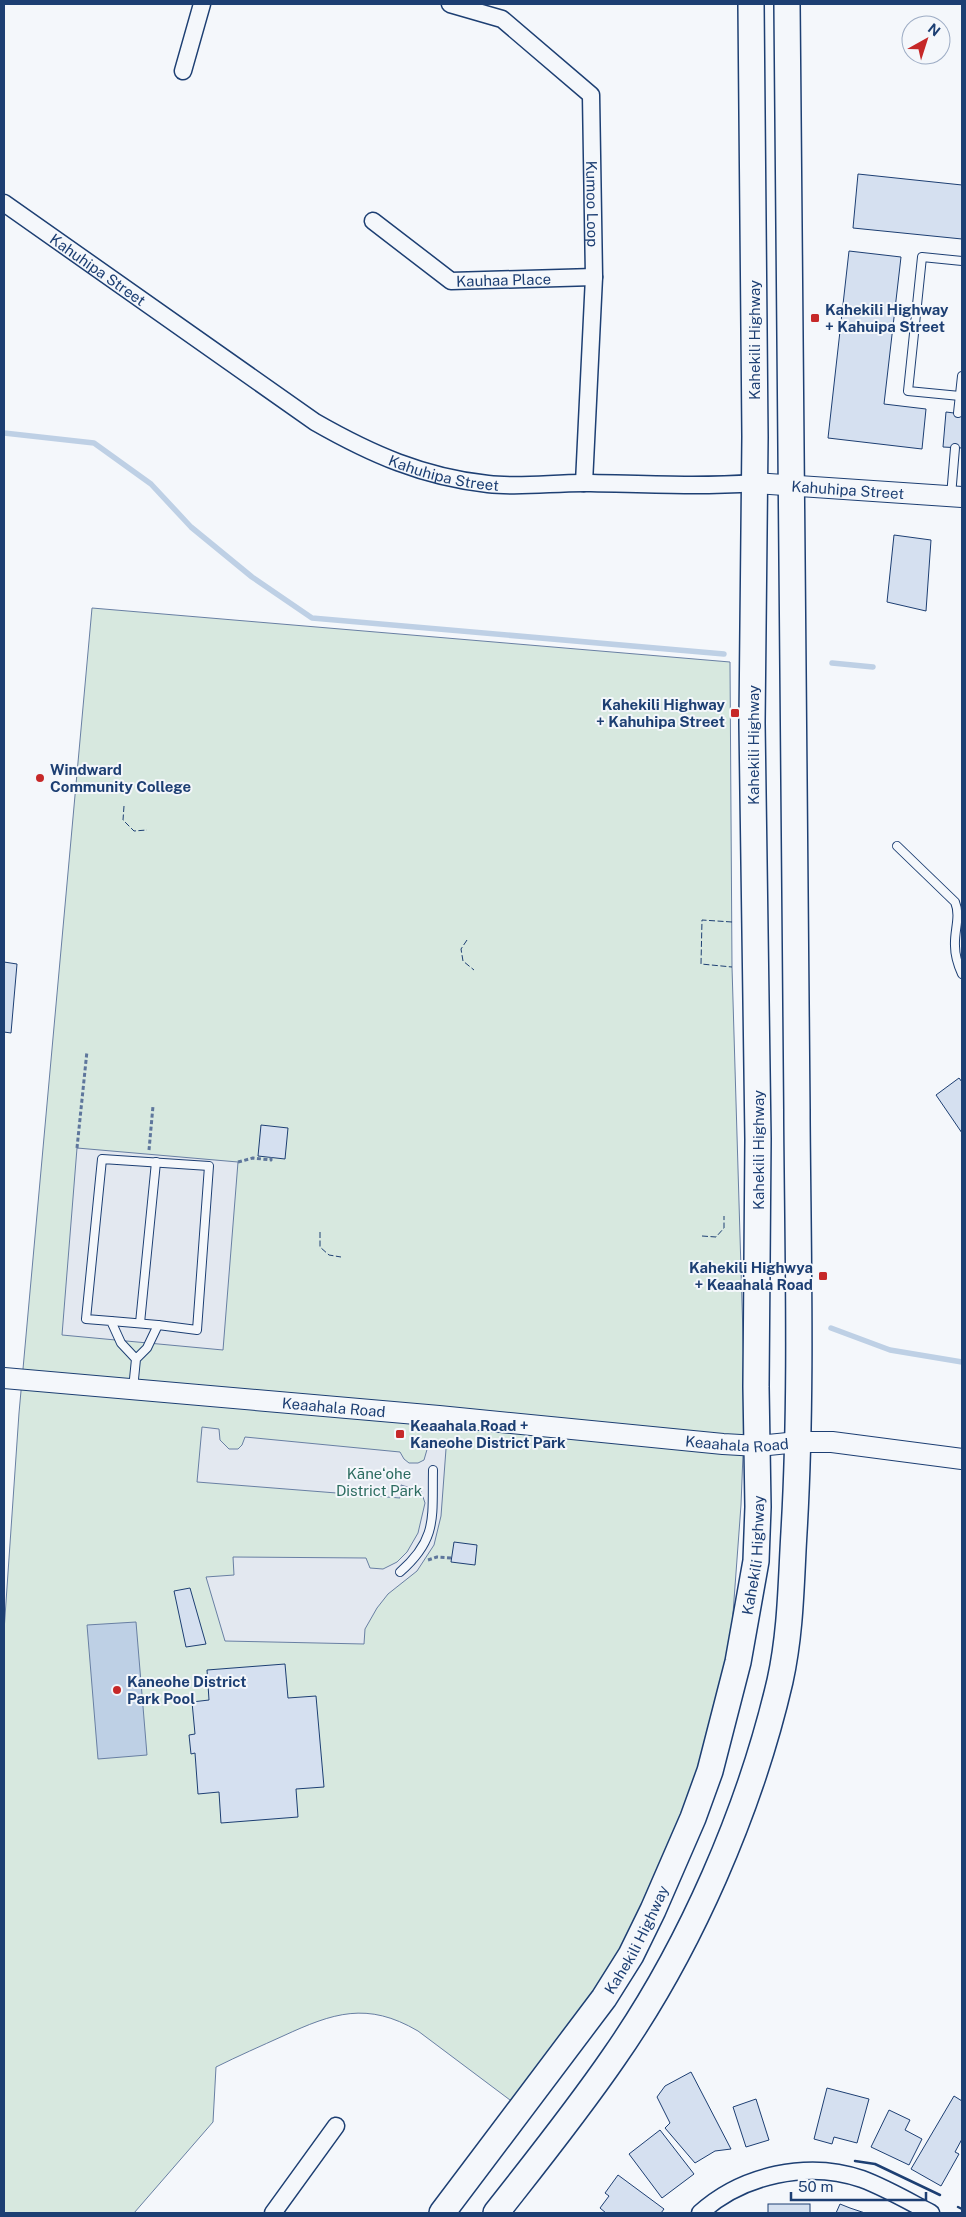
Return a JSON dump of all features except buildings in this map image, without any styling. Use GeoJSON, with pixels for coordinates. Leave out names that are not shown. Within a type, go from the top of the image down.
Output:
{"type":"FeatureCollection","features":[{"type":"Feature","properties":{"kind":"main road","name":"Kahekili Highway"},"geometry":{"type":"LineString","coordinates":[[442,2213],[608,1991],[631,1955],[653,1910],[693,1818],[725,1717],[749,1611],[756,1561],[758,1139],[752,723],[754,483],[751,4]]}},
{"type":"Feature","properties":{"kind":"main road"},"geometry":{"type":"LineString","coordinates":[[496,2213],[612,2061],[660,1984],[701,1904],[744,1799],[768,1727],[788,1642],[792,1602],[798,1442],[794,485],[787,4]]}},
{"type":"Feature","properties":{"kind":"street"},"geometry":{"type":"LineString","coordinates":[[182,71],[202,4]]}},
{"type":"Feature","properties":{"kind":"street","name":"Kumoo Loop"},"geometry":{"type":"LineString","coordinates":[[450,4],[502,19],[591,95],[594,277],[584,483]]}},
{"type":"Feature","properties":{"kind":"street","name":"Kahuhipa Street"},"geometry":{"type":"LineString","coordinates":[[4,203],[315,422],[354,444],[395,463],[445,476],[489,484],[584,483],[712,486],[754,483],[956,497]]}},
{"type":"Feature","properties":{"kind":"street","name":"Kauhaa Place"},"geometry":{"type":"LineString","coordinates":[[373,221],[452,281],[594,277]]}},
{"type":"Feature","properties":{"kind":"street","name":"Keaahala Road"},"geometry":{"type":"LineString","coordinates":[[4,1378],[758,1446],[798,1442],[832,1442],[962,1459]]}},
{"type":"Feature","properties":{"kind":"street"},"geometry":{"type":"LineString","coordinates":[[273,2213],[336,2126]]}},
{"type":"Feature","properties":{"kind":"street"},"geometry":{"type":"LineString","coordinates":[[700,2213],[740,2186],[778,2174],[799,2172],[836,2173],[860,2179],[931,2213]]}},
{"type":"Feature","properties":{"kind":"lane"},"geometry":{"type":"LineString","coordinates":[[960,396],[908,391],[922,257],[962,261]]}},
{"type":"Feature","properties":{"kind":"lane"},"geometry":{"type":"LineString","coordinates":[[958,413],[962,376]]}},
{"type":"Feature","properties":{"kind":"lane"},"geometry":{"type":"LineString","coordinates":[[955,448],[956,497]]}},
{"type":"Feature","properties":{"kind":"lane"},"geometry":{"type":"LineString","coordinates":[[897,846],[955,902],[958,914],[954,945],[962,974]]}},
{"type":"Feature","properties":{"kind":"lane"},"geometry":{"type":"LineString","coordinates":[[102,1159],[209,1166],[197,1330],[112,1321],[86,1318],[102,1159]]}},
{"type":"Feature","properties":{"kind":"lane"},"geometry":{"type":"LineString","coordinates":[[140,1324],[156,1162]]}},
{"type":"Feature","properties":{"kind":"lane"},"geometry":{"type":"LineString","coordinates":[[112,1321],[121,1343],[136,1359]]}},
{"type":"Feature","properties":{"kind":"lane"},"geometry":{"type":"LineString","coordinates":[[133,1390],[136,1359],[147,1348],[158,1325]]}},
{"type":"Feature","properties":{"kind":"lane"},"geometry":{"type":"LineString","coordinates":[[400,1572],[415,1558],[427,1541],[433,1515],[433,1470]]}},
{"type":"Feature","properties":{"kind":"path"},"geometry":{"type":"LineString","coordinates":[[77,1148],[87,1051]]}},
{"type":"Feature","properties":{"kind":"path"},"geometry":{"type":"LineString","coordinates":[[148,1154],[153,1106]]}},
{"type":"Feature","properties":{"kind":"path"},"geometry":{"type":"LineString","coordinates":[[238,1162],[253,1158],[271,1160],[271,1157]]}},
{"type":"Feature","properties":{"kind":"path"},"geometry":{"type":"LineString","coordinates":[[415,1558],[424,1561],[437,1557],[452,1558]]}},
{"type":"Feature","properties":{"kind":"green space","name":"Kāneʻohe District Park"},"geometry":{"type":"Polygon","coordinates":[[[92,608],[730,662],[732,967],[745,1403],[741,1505],[732,1627],[708,1756],[617,1965],[514,2103],[418,2031],[400,2022],[366,2013],[334,2016],[301,2028],[216,2067],[213,2122],[134,2213],[4,2213],[4,1631],[19,1413],[92,608]]]}},
{"type":"Feature","properties":{"kind":"shaded area"},"geometry":{"type":"Polygon","coordinates":[[[77,1148],[238,1162],[223,1350],[62,1335],[77,1148]]]}},
{"type":"Feature","properties":{"kind":"shaded area"},"geometry":{"type":"Polygon","coordinates":[[[202,1427],[219,1429],[220,1440],[229,1449],[238,1449],[245,1437],[400,1452],[409,1463],[418,1463],[424,1460],[428,1446],[437,1445],[446,1449],[441,1516],[434,1545],[417,1571],[388,1594],[377,1608],[365,1629],[364,1644],[225,1641],[206,1577],[234,1575],[233,1557],[366,1558],[370,1568],[383,1569],[397,1562],[407,1552],[418,1533],[425,1503],[421,1491],[401,1485],[400,1498],[197,1482],[202,1427]]]}},
{"type":"Feature","properties":{"kind":"water","name":"Kaneohe District Park Pool"},"geometry":{"type":"Polygon","coordinates":[[[136,1622],[147,1755],[98,1759],[87,1625],[136,1622]]]}},
{"type":"Feature","properties":{"kind":"waterway"},"geometry":{"type":"LineString","coordinates":[[4,433],[94,443],[151,484],[191,527],[252,577],[312,618],[724,654]]}},
{"type":"Feature","properties":{"kind":"waterway"},"geometry":{"type":"LineString","coordinates":[[832,663],[873,667]]}},
{"type":"Feature","properties":{"kind":"waterway"},"geometry":{"type":"LineString","coordinates":[[831,1328],[890,1350],[962,1362]]}},
{"type":"Feature","properties":{"kind":"fence"},"geometry":{"type":"LineString","coordinates":[[124,806],[123,820],[134,831],[147,830]]}},
{"type":"Feature","properties":{"kind":"fence"},"geometry":{"type":"LineString","coordinates":[[732,922],[702,920],[701,964],[732,967]]}},
{"type":"Feature","properties":{"kind":"fence"},"geometry":{"type":"LineString","coordinates":[[467,940],[461,949],[463,961],[474,970]]}},
{"type":"Feature","properties":{"kind":"fence"},"geometry":{"type":"LineString","coordinates":[[702,1236],[716,1237],[724,1228],[724,1216]]}},
{"type":"Feature","properties":{"kind":"fence"},"geometry":{"type":"LineString","coordinates":[[320,1232],[320,1247],[329,1255],[341,1257]]}},
{"type":"Feature","properties":{"kind":"wall"},"geometry":{"type":"LineString","coordinates":[[855,2161],[875,2164],[940,2195]]}},
{"type":"Feature","properties":{"kind":"wall"},"geometry":{"type":"LineString","coordinates":[[958,2207],[962,2209]]}},
{"type":"Feature","properties":{"kind":"place","name":"Kahekili Highway + Kahuipa Street"},"geometry":{"type":"Point","coordinates":[815,318]}},
{"type":"Feature","properties":{"kind":"place","name":"Kahekili Highway + Kahuhipa Street"},"geometry":{"type":"Point","coordinates":[735,713]}},
{"type":"Feature","properties":{"kind":"place","name":"Windward Community College"},"geometry":{"type":"Point","coordinates":[40,778]}},
{"type":"Feature","properties":{"kind":"place","name":"Kahekili Highwya + Keaahala Road"},"geometry":{"type":"Point","coordinates":[823,1276]}},
{"type":"Feature","properties":{"kind":"place","name":"Keaahala Road + Kaneohe District Park"},"geometry":{"type":"Point","coordinates":[400,1434]}},
{"type":"Feature","properties":{"kind":"place","name":"Kaneohe District Park Pool"},"geometry":{"type":"Point","coordinates":[117,1690]}}]}
